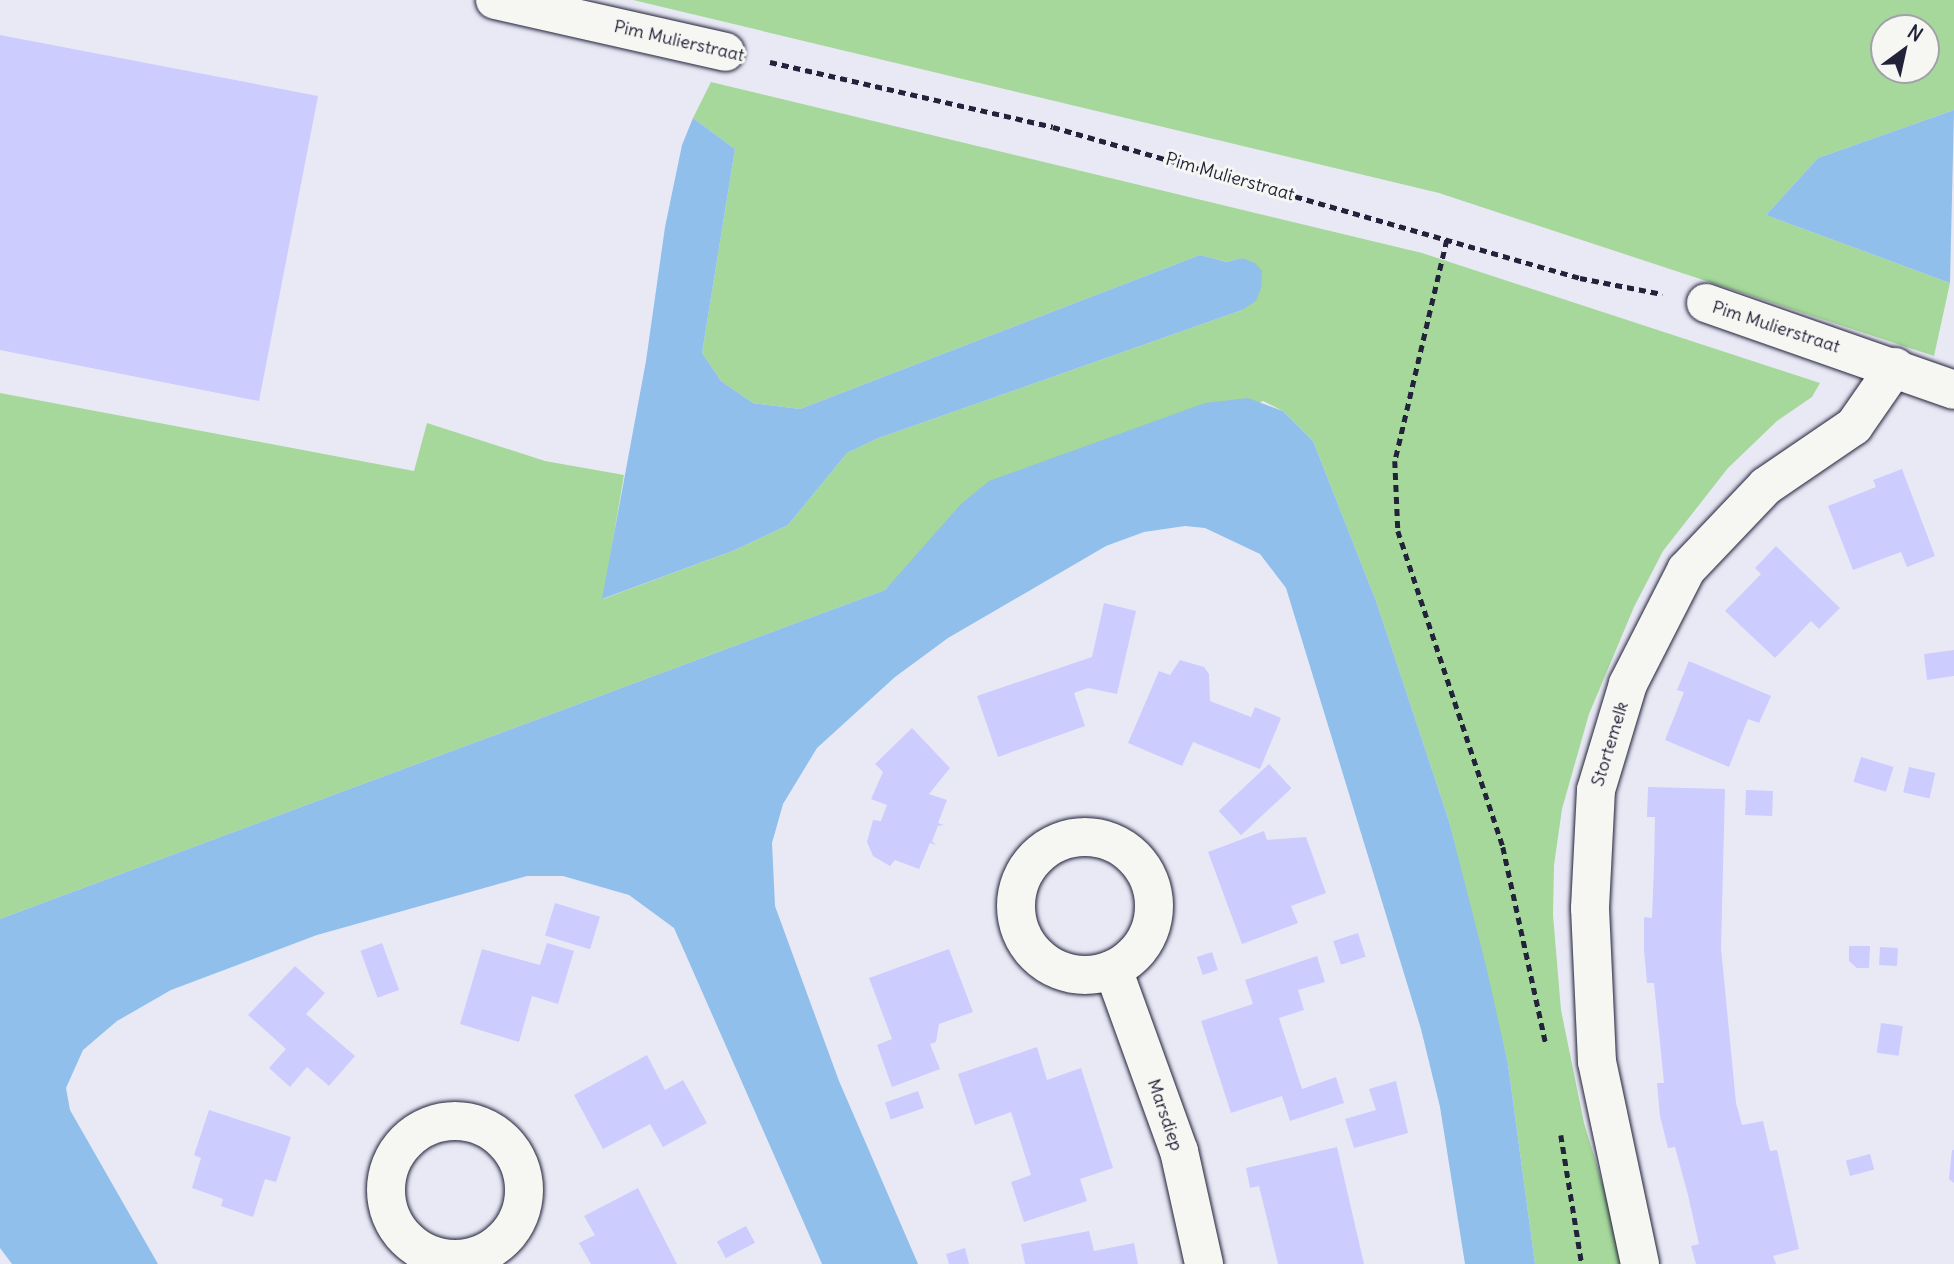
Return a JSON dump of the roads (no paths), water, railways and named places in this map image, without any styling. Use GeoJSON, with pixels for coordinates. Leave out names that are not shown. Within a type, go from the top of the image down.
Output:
{"type":"FeatureCollection","features":[{"type":"Feature","properties":{"kind":"street","name":"Pim Mulierstraat"},"geometry":{"type":"LineString","coordinates":[[495,0],[725,52]]}},
{"type":"Feature","properties":{"kind":"street","name":"Pim Mulierstraat"},"geometry":{"type":"LineString","coordinates":[[1706,303],[1895,367],[1954,390]]}},
{"type":"Feature","properties":{"kind":"street","name":"Stortemelk"},"geometry":{"type":"LineString","coordinates":[[1640,1264],[1597,1062],[1590,908],[1596,790],[1628,684],[1686,570],[1766,486],[1854,426],[1895,367]]}},
{"type":"Feature","properties":{"kind":"street","name":"Marsdiep"},"geometry":{"type":"LineString","coordinates":[[1113,969],[1179,1151],[1204,1264]]}},
{"type":"Feature","properties":{"kind":"water"},"geometry":{"type":"Polygon","coordinates":[[[1954,110],[1950,283],[1766,215],[1818,158],[1954,110]]]}},
{"type":"Feature","properties":{"kind":"water"},"geometry":{"type":"Polygon","coordinates":[[[693,118],[735,149],[702,353],[721,381],[753,403],[800,409],[1200,255],[1227,262],[1242,258],[1255,263],[1262,271],[1261,288],[1256,301],[1242,310],[876,439],[847,453],[788,525],[735,550],[602,599],[646,361],[665,227],[682,145],[693,118]]]}},
{"type":"Feature","properties":{"kind":"water"},"geometry":{"type":"Polygon","coordinates":[[[1248,398],[1283,411],[1313,441],[1376,601],[1449,821],[1508,1064],[1535,1264],[1465,1264],[1440,1107],[1421,1029],[1286,588],[1260,554],[1205,528],[1185,526],[1144,532],[1106,546],[948,638],[895,677],[817,748],[783,804],[772,843],[775,906],[839,1081],[918,1264],[822,1264],[674,928],[629,895],[563,876],[527,876],[317,935],[171,990],[117,1021],[83,1050],[66,1088],[70,1110],[158,1264],[12,1264],[0,1248],[0,919],[885,590],[961,504],[989,481],[1205,403],[1248,398]]]}}]}
